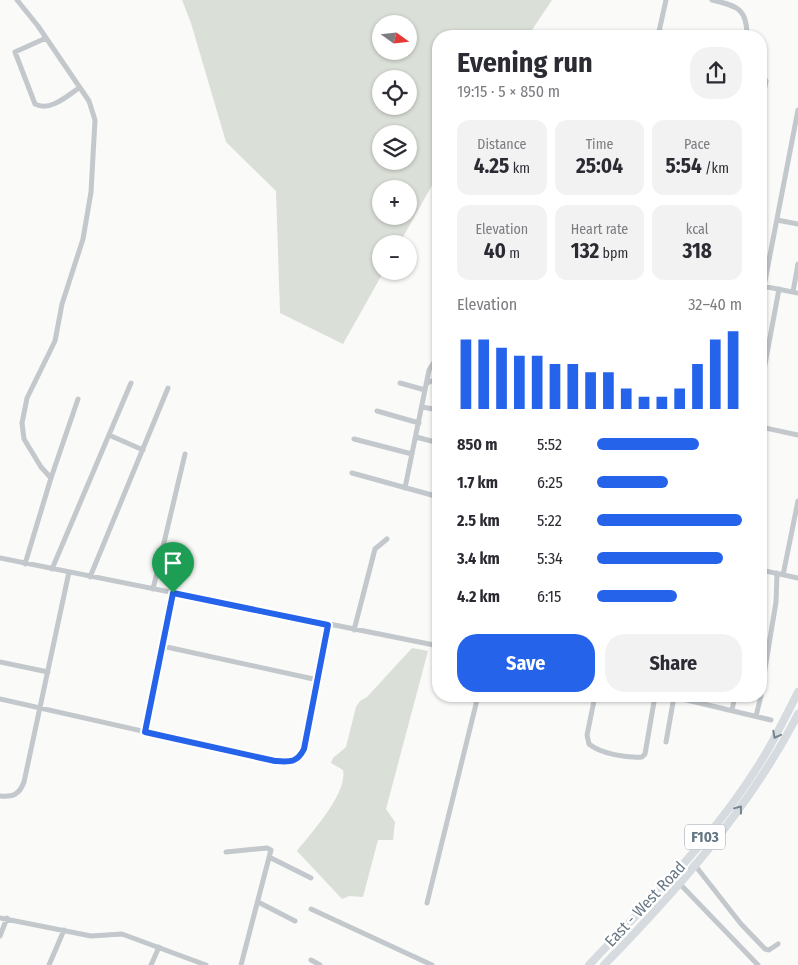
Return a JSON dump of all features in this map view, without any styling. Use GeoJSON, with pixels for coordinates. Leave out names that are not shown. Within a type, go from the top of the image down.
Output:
{"type":"FeatureCollection","features":[{"type":"Feature","properties":{"kind":"main road","name":"East - West Road"},"geometry":{"type":"LineString","coordinates":[[589,965],[665,884],[715,825],[770,747],[798,692]]}},
{"type":"Feature","properties":{"kind":"main road","name":"East - West Road"},"geometry":{"type":"LineString","coordinates":[[604,965],[679,882],[757,783],[796,724],[798,714]]}},
{"type":"Feature","properties":{"kind":"street"},"geometry":{"type":"LineString","coordinates":[[17,0],[46,38],[89,101],[95,120],[89,211],[79,255],[59,316],[55,341],[27,398],[22,423],[24,438],[41,467],[51,478]]}},
{"type":"Feature","properties":{"kind":"street"},"geometry":{"type":"LineString","coordinates":[[659,30],[666,0]]}},
{"type":"Feature","properties":{"kind":"street"},"geometry":{"type":"LineString","coordinates":[[712,0],[733,6],[743,12],[747,23],[747,30]]}},
{"type":"Feature","properties":{"kind":"street"},"geometry":{"type":"LineString","coordinates":[[46,38],[14,52],[35,104],[43,106],[53,104],[79,88]]}},
{"type":"Feature","properties":{"kind":"street"},"geometry":{"type":"LineString","coordinates":[[767,267],[798,110]]}},
{"type":"Feature","properties":{"kind":"street"},"geometry":{"type":"LineString","coordinates":[[777,220],[798,224]]}},
{"type":"Feature","properties":{"kind":"street"},"geometry":{"type":"LineString","coordinates":[[767,287],[795,292],[798,264]]}},
{"type":"Feature","properties":{"kind":"street"},"geometry":{"type":"LineString","coordinates":[[767,354],[779,289]]}},
{"type":"Feature","properties":{"kind":"street"},"geometry":{"type":"LineString","coordinates":[[405,488],[429,370],[432,365]]}},
{"type":"Feature","properties":{"kind":"street"},"geometry":{"type":"LineString","coordinates":[[427,383],[432,381]]}},
{"type":"Feature","properties":{"kind":"street"},"geometry":{"type":"LineString","coordinates":[[52,569],[131,383]]}},
{"type":"Feature","properties":{"kind":"street"},"geometry":{"type":"LineString","coordinates":[[400,383],[425,390]]}},
{"type":"Feature","properties":{"kind":"street"},"geometry":{"type":"LineString","coordinates":[[90,576],[168,388]]}},
{"type":"Feature","properties":{"kind":"street"},"geometry":{"type":"LineString","coordinates":[[25,564],[51,478],[78,399]]}},
{"type":"Feature","properties":{"kind":"street"},"geometry":{"type":"LineString","coordinates":[[422,407],[432,409]]}},
{"type":"Feature","properties":{"kind":"street"},"geometry":{"type":"LineString","coordinates":[[377,411],[419,423]]}},
{"type":"Feature","properties":{"kind":"street"},"geometry":{"type":"LineString","coordinates":[[767,428],[798,435]]}},
{"type":"Feature","properties":{"kind":"street"},"geometry":{"type":"LineString","coordinates":[[109,435],[142,450]]}},
{"type":"Feature","properties":{"kind":"street"},"geometry":{"type":"LineString","coordinates":[[416,437],[432,441]]}},
{"type":"Feature","properties":{"kind":"street"},"geometry":{"type":"LineString","coordinates":[[354,438],[412,454]]}},
{"type":"Feature","properties":{"kind":"street"},"geometry":{"type":"LineString","coordinates":[[153,589],[185,454]]}},
{"type":"Feature","properties":{"kind":"street"},"geometry":{"type":"LineString","coordinates":[[352,473],[432,495]]}},
{"type":"Feature","properties":{"kind":"street"},"geometry":{"type":"LineString","coordinates":[[767,641],[780,574],[798,501]]}},
{"type":"Feature","properties":{"kind":"street"},"geometry":{"type":"LineString","coordinates":[[354,630],[375,549],[387,539]]}},
{"type":"Feature","properties":{"kind":"street"},"geometry":{"type":"LineString","coordinates":[[0,558],[432,645]]}},
{"type":"Feature","properties":{"kind":"street"},"geometry":{"type":"LineString","coordinates":[[767,571],[798,578]]}},
{"type":"Feature","properties":{"kind":"street"},"geometry":{"type":"LineString","coordinates":[[0,796],[14,796],[20,791],[69,572]]}},
{"type":"Feature","properties":{"kind":"street"},"geometry":{"type":"LineString","coordinates":[[145,732],[173,593]]}},
{"type":"Feature","properties":{"kind":"street"},"geometry":{"type":"LineString","coordinates":[[0,699],[275,761],[291,762],[298,759],[304,749],[328,625]]}},
{"type":"Feature","properties":{"kind":"street"},"geometry":{"type":"LineString","coordinates":[[162,646],[318,680]]}},
{"type":"Feature","properties":{"kind":"street"},"geometry":{"type":"LineString","coordinates":[[0,662],[48,672]]}},
{"type":"Feature","properties":{"kind":"street"},"geometry":{"type":"LineString","coordinates":[[426,903],[476,702]]}},
{"type":"Feature","properties":{"kind":"street"},"geometry":{"type":"LineString","coordinates":[[594,702],[587,735],[589,744],[605,752],[637,758],[642,758],[645,754],[654,702]]}},
{"type":"Feature","properties":{"kind":"street"},"geometry":{"type":"LineString","coordinates":[[666,742],[671,702]]}},
{"type":"Feature","properties":{"kind":"street"},"geometry":{"type":"LineString","coordinates":[[701,702],[771,720]]}},
{"type":"Feature","properties":{"kind":"street"},"geometry":{"type":"LineString","coordinates":[[732,710],[734,702]]}},
{"type":"Feature","properties":{"kind":"street"},"geometry":{"type":"LineString","coordinates":[[756,716],[759,702]]}},
{"type":"Feature","properties":{"kind":"street"},"geometry":{"type":"LineString","coordinates":[[226,852],[268,848],[271,850],[241,965]]}},
{"type":"Feature","properties":{"kind":"street"},"geometry":{"type":"LineString","coordinates":[[270,857],[311,878]]}},
{"type":"Feature","properties":{"kind":"street"},"geometry":{"type":"LineString","coordinates":[[694,864],[742,924],[765,949],[769,950],[778,944]]}},
{"type":"Feature","properties":{"kind":"street"},"geometry":{"type":"LineString","coordinates":[[679,882],[758,965]]}},
{"type":"Feature","properties":{"kind":"street"},"geometry":{"type":"LineString","coordinates":[[258,902],[295,921]]}},
{"type":"Feature","properties":{"kind":"street"},"geometry":{"type":"LineString","coordinates":[[311,909],[432,965]]}},
{"type":"Feature","properties":{"kind":"street"},"geometry":{"type":"LineString","coordinates":[[0,918],[91,936],[122,934],[206,965]]}},
{"type":"Feature","properties":{"kind":"street"},"geometry":{"type":"LineString","coordinates":[[0,936],[7,918]]}},
{"type":"Feature","properties":{"kind":"street"},"geometry":{"type":"LineString","coordinates":[[49,965],[64,930]]}},
{"type":"Feature","properties":{"kind":"street"},"geometry":{"type":"LineString","coordinates":[[151,965],[159,947]]}},
{"type":"Feature","properties":{"kind":"street"},"geometry":{"type":"LineString","coordinates":[[311,960],[320,965]]}},
{"type":"Feature","properties":{"kind":"shaded area"},"geometry":{"type":"Polygon","coordinates":[[[182,0],[552,0],[532,30],[432,30],[432,185],[417,212],[417,180],[372,180],[372,225],[410,225],[404,235],[372,235],[372,280],[379,280],[343,344],[280,313],[276,191],[226,142],[191,23],[182,0]]]}},
{"type":"Feature","properties":{"kind":"shaded area"},"geometry":{"type":"Polygon","coordinates":[[[412,648],[428,651],[386,809],[395,822],[393,840],[378,840],[363,897],[349,896],[342,899],[297,851],[319,824],[340,790],[343,770],[331,763],[333,758],[346,747],[356,707],[412,648]]]}},
{"type":"Feature","properties":{"kind":"route"},"geometry":{"type":"LineString","coordinates":[[173,593],[328,625],[304,749],[298,759],[291,762],[275,761],[145,732],[173,593]]}}]}
